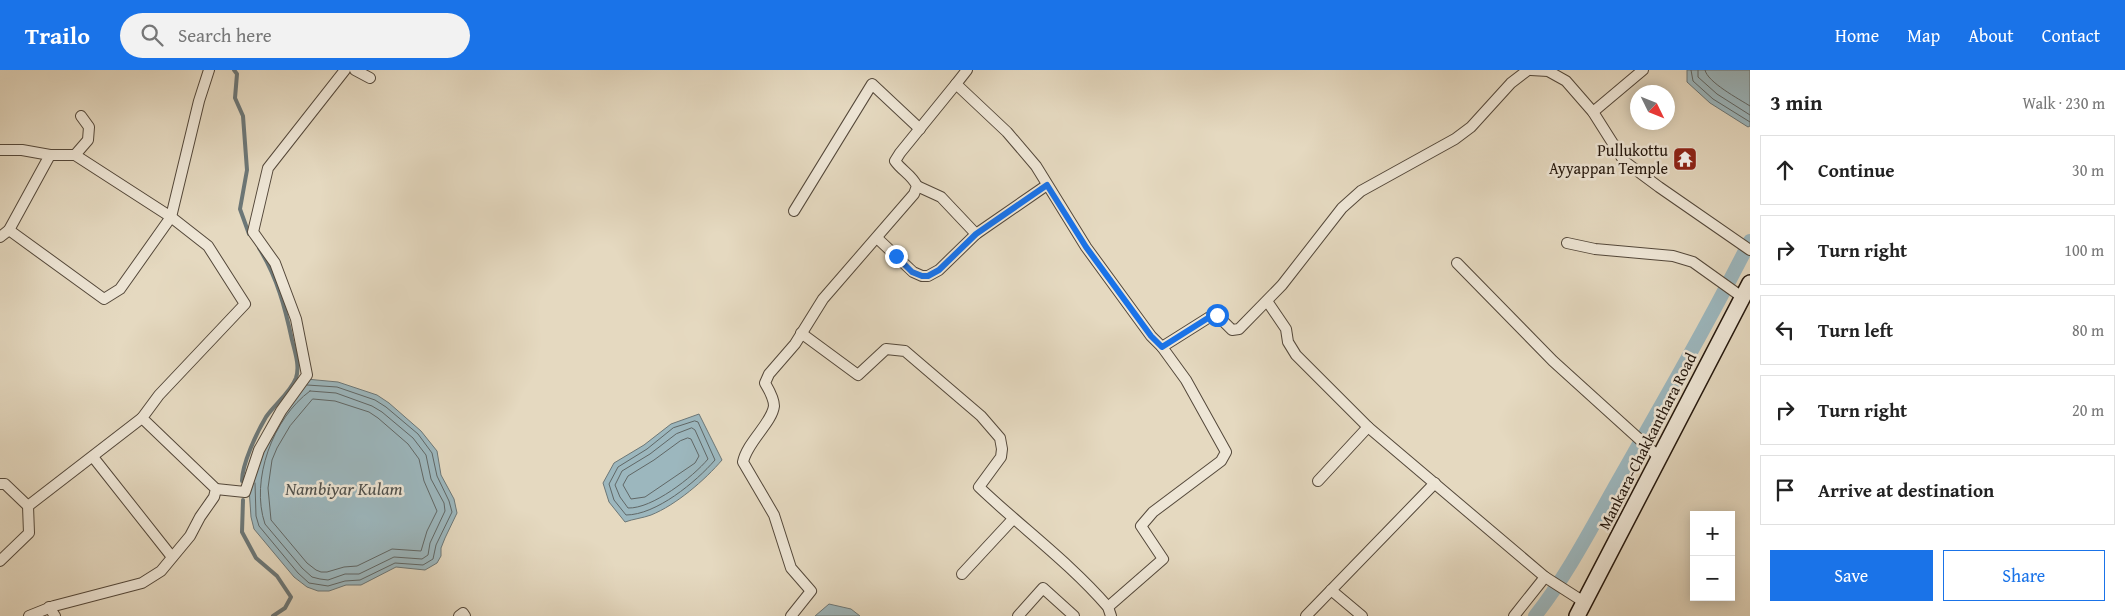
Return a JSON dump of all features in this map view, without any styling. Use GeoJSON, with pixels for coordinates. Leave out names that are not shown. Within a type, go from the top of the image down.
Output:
{"type":"FeatureCollection","features":[{"type":"Feature","properties":{"kind":"main road","name":"Mankara-Chakkanthara Road"},"geometry":{"type":"LineString","coordinates":[[1577,616],[1750,283]]}},
{"type":"Feature","properties":{"kind":"street"},"geometry":{"type":"LineString","coordinates":[[9,230],[104,299],[120,289],[171,217],[199,101],[209,70]]}},
{"type":"Feature","properties":{"kind":"street"},"geometry":{"type":"LineString","coordinates":[[142,418],[216,489],[245,492],[259,450],[281,411],[307,375],[293,310],[275,263],[253,232],[268,168],[345,70]]}},
{"type":"Feature","properties":{"kind":"street"},"geometry":{"type":"LineString","coordinates":[[356,70],[370,78]]}},
{"type":"Feature","properties":{"kind":"street"},"geometry":{"type":"LineString","coordinates":[[967,70],[895,161],[900,170],[913,179],[917,186],[941,197],[976,234]]}},
{"type":"Feature","properties":{"kind":"street"},"geometry":{"type":"LineString","coordinates":[[1162,347],[1208,318],[1217,315],[1232,330],[1239,329],[1267,301],[1342,208],[1361,191],[1455,140],[1471,127],[1511,83],[1530,70],[1548,70],[1566,81],[1593,112],[1624,161],[1750,250]]}},
{"type":"Feature","properties":{"kind":"street"},"geometry":{"type":"LineString","coordinates":[[1593,112],[1643,70]]}},
{"type":"Feature","properties":{"kind":"street"},"geometry":{"type":"LineString","coordinates":[[794,211],[872,84],[920,129]]}},
{"type":"Feature","properties":{"kind":"street"},"geometry":{"type":"LineString","coordinates":[[801,333],[858,375],[886,349],[904,351],[980,416],[1000,438],[1002,449],[1000,457],[979,487],[1013,519],[1058,555],[1109,612],[1163,559],[1142,526],[1153,512],[1221,461],[1226,452],[1186,380],[1162,347],[1151,336],[1086,247],[1036,166],[1007,132],[956,84]]}},
{"type":"Feature","properties":{"kind":"street"},"geometry":{"type":"LineString","coordinates":[[75,155],[88,140],[89,127],[81,116]]}},
{"type":"Feature","properties":{"kind":"street"},"geometry":{"type":"LineString","coordinates":[[0,150],[22,150],[50,155],[75,155],[171,217],[208,246],[245,304],[159,395],[142,418],[28,506]]}},
{"type":"Feature","properties":{"kind":"street"},"geometry":{"type":"LineString","coordinates":[[0,237],[9,230],[50,155]]}},
{"type":"Feature","properties":{"kind":"street"},"geometry":{"type":"LineString","coordinates":[[877,238],[912,272],[928,276],[939,270],[976,234],[1047,185]]}},
{"type":"Feature","properties":{"kind":"street"},"geometry":{"type":"LineString","coordinates":[[791,616],[811,591],[791,568],[774,515],[743,462],[745,452],[774,408],[773,399],[765,384],[769,374],[795,344],[823,299],[914,194],[917,186]]}},
{"type":"Feature","properties":{"kind":"street"},"geometry":{"type":"LineString","coordinates":[[1567,243],[1595,249],[1673,256],[1693,262],[1742,297]]}},
{"type":"Feature","properties":{"kind":"street"},"geometry":{"type":"LineString","coordinates":[[1456,263],[1552,361],[1659,457]]}},
{"type":"Feature","properties":{"kind":"street"},"geometry":{"type":"LineString","coordinates":[[1267,301],[1286,329],[1288,342],[1296,355],[1368,427],[1548,578],[1584,602]]}},
{"type":"Feature","properties":{"kind":"street"},"geometry":{"type":"LineString","coordinates":[[1318,481],[1368,427]]}},
{"type":"Feature","properties":{"kind":"street"},"geometry":{"type":"LineString","coordinates":[[93,457],[172,558]]}},
{"type":"Feature","properties":{"kind":"street"},"geometry":{"type":"LineString","coordinates":[[1306,616],[1435,483]]}},
{"type":"Feature","properties":{"kind":"street"},"geometry":{"type":"LineString","coordinates":[[0,484],[5,484],[28,506],[28,532],[0,561]]}},
{"type":"Feature","properties":{"kind":"street"},"geometry":{"type":"LineString","coordinates":[[29,616],[52,612],[142,583],[161,571],[190,536],[214,496],[216,489]]}},
{"type":"Feature","properties":{"kind":"street"},"geometry":{"type":"LineString","coordinates":[[962,574],[1013,519]]}},
{"type":"Feature","properties":{"kind":"street"},"geometry":{"type":"LineString","coordinates":[[1514,616],[1548,578]]}},
{"type":"Feature","properties":{"kind":"street"},"geometry":{"type":"LineString","coordinates":[[1018,616],[1044,588],[1074,616]]}},
{"type":"Feature","properties":{"kind":"street"},"geometry":{"type":"LineString","coordinates":[[1331,590],[1362,616]]}},
{"type":"Feature","properties":{"kind":"street"},"geometry":{"type":"LineString","coordinates":[[459,616],[463,613],[465,616]]}},
{"type":"Feature","properties":{"kind":"water"},"geometry":{"type":"Polygon","coordinates":[[[1687,70],[1750,70],[1750,126],[1748,127],[1710,103],[1687,82],[1687,70]]]}},
{"type":"Feature","properties":{"kind":"water","name":"Nambiyar Kulam"},"geometry":{"type":"Polygon","coordinates":[[[306,379],[338,382],[377,395],[421,431],[437,451],[441,475],[454,499],[457,513],[441,548],[441,556],[437,563],[425,570],[396,567],[361,585],[346,585],[329,591],[318,591],[307,587],[294,577],[254,529],[251,517],[249,488],[254,455],[306,379]]]}},
{"type":"Feature","properties":{"kind":"water"},"geometry":{"type":"Polygon","coordinates":[[[699,414],[722,460],[699,484],[661,511],[625,522],[609,502],[603,483],[614,463],[644,445],[671,424],[699,414]]]}},
{"type":"Feature","properties":{"kind":"water"},"geometry":{"type":"Polygon","coordinates":[[[829,604],[851,609],[860,616],[815,616],[829,604]]]}},
{"type":"Feature","properties":{"kind":"waterway"},"geometry":{"type":"LineString","coordinates":[[234,70],[237,74],[235,98],[243,116],[247,170],[240,209],[249,234]]}},
{"type":"Feature","properties":{"kind":"waterway"},"geometry":{"type":"LineString","coordinates":[[1535,616],[1581,546],[1688,358],[1750,241]]}},
{"type":"Feature","properties":{"kind":"waterway"},"geometry":{"type":"LineString","coordinates":[[242,481],[247,457],[258,431],[266,417],[293,383],[296,378],[297,369],[296,354],[280,292],[259,248]]}},
{"type":"Feature","properties":{"kind":"waterway"},"geometry":{"type":"LineString","coordinates":[[243,500],[242,532],[256,558],[277,576],[291,597],[285,608],[273,616]]}},
{"type":"Feature","properties":{"kind":"place","name":"Pullukottu Ayyappan Temple"},"geometry":{"type":"Point","coordinates":[1685,159]}},
{"type":"Feature","properties":{"kind":"route"},"geometry":{"type":"LineString","coordinates":[[896,256],[912,272],[928,276],[939,270],[976,234],[1047,185],[1086,247],[1151,336],[1162,347],[1208,318],[1217,315]]}}]}
